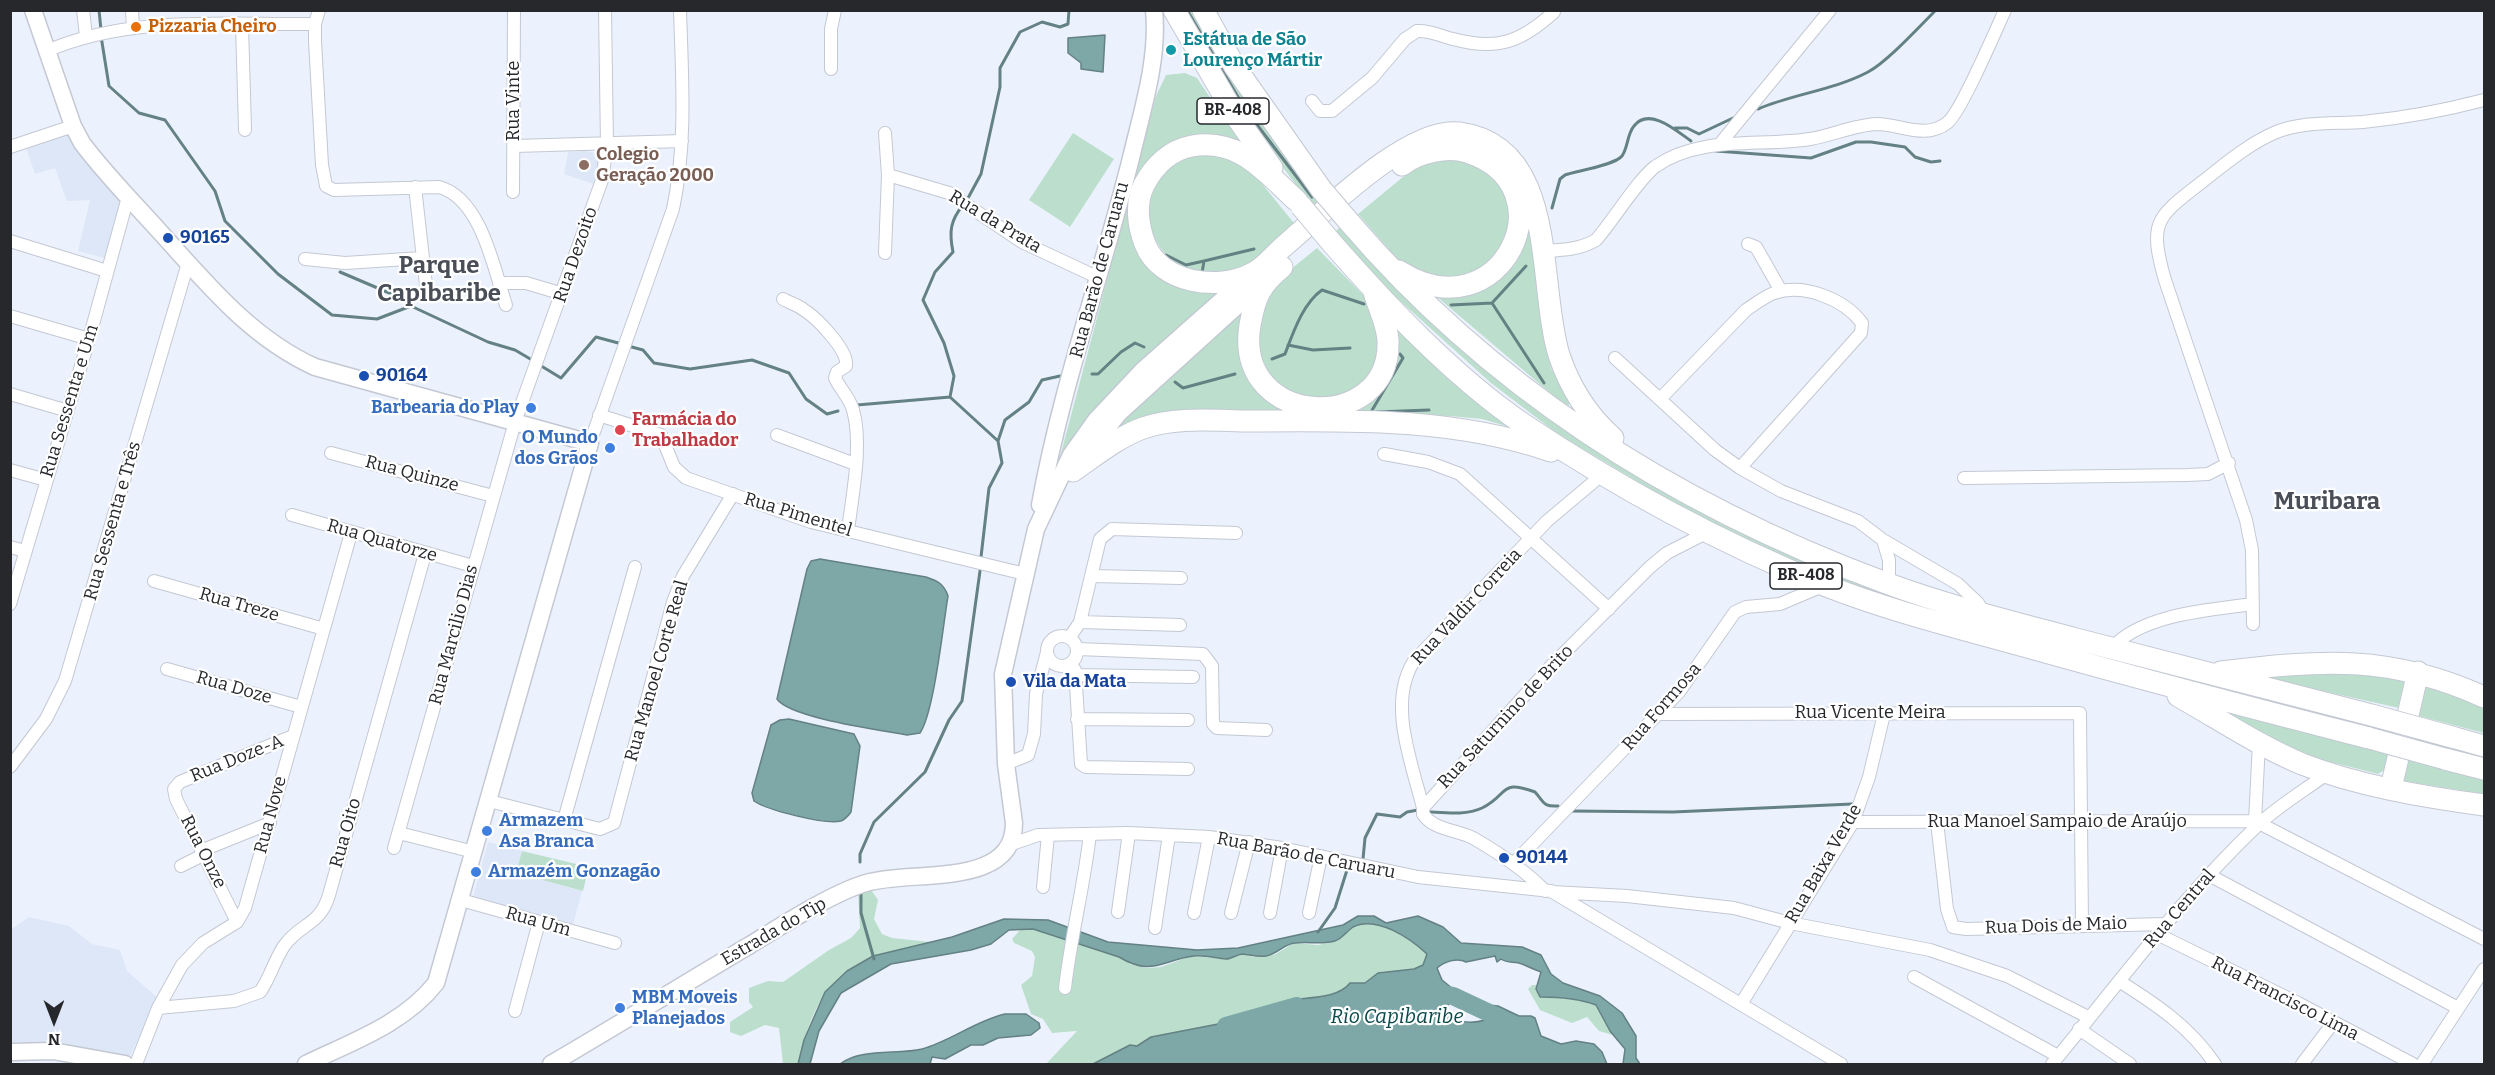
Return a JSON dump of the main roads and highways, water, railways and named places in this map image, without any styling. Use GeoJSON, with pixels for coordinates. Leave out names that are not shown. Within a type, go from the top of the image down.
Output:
{"type":"FeatureCollection","features":[{"type":"Feature","properties":{"kind":"highway","name":"BR-408"},"geometry":{"type":"LineString","coordinates":[[1174,10],[1235,115],[1299,204],[1373,289],[1465,376],[1521,422],[1595,468],[1708,532],[1825,585],[1899,610],[2157,683],[2484,769]]}},
{"type":"Feature","properties":{"kind":"highway","name":"BR-408"},"geometry":{"type":"LineString","coordinates":[[1203,10],[1235,67],[1321,189],[1381,260],[1433,312],[1474,347],[1537,397],[1650,474],[1781,539],[1889,584],[1985,614],[2484,746]]}},
{"type":"Feature","properties":{"kind":"highway"},"geometry":{"type":"LineString","coordinates":[[1373,289],[1388,339],[1386,360],[1380,376],[1364,394],[1345,404],[1326,409],[1304,408],[1271,390],[1260,379],[1250,356],[1248,336],[1258,278],[1351,189],[1406,147],[1444,132],[1479,137],[1500,149],[1525,178],[1533,198],[1549,309],[1559,355],[1572,387],[1600,427],[1650,474]]}},
{"type":"Feature","properties":{"kind":"highway"},"geometry":{"type":"LineString","coordinates":[[1299,204],[1252,160],[1219,145],[1203,144],[1179,150],[1160,162],[1142,190],[1138,223],[1147,250],[1169,272],[1198,282],[1258,278],[1405,162],[1432,152],[1456,149],[1482,157],[1498,167],[1516,200],[1519,220],[1518,237],[1508,257],[1491,274],[1472,284],[1452,288],[1413,280],[1381,260]]}},
{"type":"Feature","properties":{"kind":"highway"},"geometry":{"type":"LineString","coordinates":[[1073,471],[1121,438],[1143,428],[1179,421],[1336,422],[1453,427],[1526,442],[1595,468]]}},
{"type":"Feature","properties":{"kind":"highway"},"geometry":{"type":"LineString","coordinates":[[2209,674],[2342,662],[2383,665],[2418,672],[2484,697]]}},
{"type":"Feature","properties":{"kind":"highway"},"geometry":{"type":"LineString","coordinates":[[2391,788],[2418,672]]}},
{"type":"Feature","properties":{"kind":"highway"},"geometry":{"type":"LineString","coordinates":[[2157,683],[2259,743],[2328,773],[2391,788],[2484,805]]}},
{"type":"Feature","properties":{"kind":"water"},"geometry":{"type":"Polygon","coordinates":[[[1105,35],[1103,72],[1081,69],[1081,63],[1068,53],[1068,38],[1105,35]]]}},
{"type":"Feature","properties":{"kind":"water"},"geometry":{"type":"Polygon","coordinates":[[[820,559],[926,577],[945,589],[948,596],[937,668],[930,707],[920,733],[907,735],[837,722],[799,712],[785,706],[777,699],[807,569],[811,561],[820,559]]]}},
{"type":"Feature","properties":{"kind":"water"},"geometry":{"type":"Polygon","coordinates":[[[789,719],[854,734],[860,746],[851,812],[843,820],[833,822],[810,819],[754,801],[752,793],[771,725],[780,720],[789,719]]]}},
{"type":"Feature","properties":{"kind":"water","name":"Rio Capibaribe"},"geometry":{"type":"Polygon","coordinates":[[[1358,916],[1374,916],[1386,923],[1418,916],[1443,927],[1461,943],[1522,947],[1541,955],[1551,974],[1563,983],[1600,996],[1622,1013],[1636,1036],[1636,1058],[1640,1064],[1623,1064],[1625,1049],[1610,1031],[1596,1005],[1555,997],[1540,997],[1536,989],[1541,972],[1501,959],[1497,962],[1495,956],[1466,962],[1451,961],[1437,968],[1442,980],[1453,989],[1453,1000],[1443,1010],[1450,1018],[1474,1022],[1485,1020],[1486,1015],[1479,1011],[1481,1006],[1478,1004],[1498,1006],[1519,1016],[1535,1018],[1541,1036],[1561,1044],[1576,1041],[1594,1044],[1602,1052],[1607,1064],[1093,1064],[1130,1045],[1137,1046],[1151,1037],[1244,1019],[1258,1022],[1277,1015],[1273,1009],[1288,1001],[1330,995],[1350,983],[1365,983],[1378,973],[1414,969],[1423,965],[1427,954],[1403,936],[1383,926],[1362,924],[1353,927],[1335,941],[1291,944],[1266,956],[1243,954],[1226,959],[1194,956],[1149,967],[1130,963],[1119,957],[1033,929],[1009,930],[991,944],[971,950],[891,964],[841,993],[819,1031],[810,1064],[798,1064],[804,1040],[825,992],[847,971],[873,956],[952,937],[1004,919],[1048,920],[1108,942],[1197,950],[1238,948],[1343,925],[1358,916]]]}},
{"type":"Feature","properties":{"kind":"water"},"geometry":{"type":"Polygon","coordinates":[[[1005,1014],[1026,1014],[1039,1023],[1040,1028],[1031,1035],[998,1038],[983,1045],[971,1045],[945,1059],[932,1057],[930,1064],[840,1064],[858,1056],[922,1049],[983,1021],[1005,1014]]]}},
{"type":"Feature","properties":{"kind":"waterway"},"geometry":{"type":"LineString","coordinates":[[99,10],[101,30]]}},
{"type":"Feature","properties":{"kind":"waterway"},"geometry":{"type":"LineString","coordinates":[[967,200],[981,174],[1000,87],[1000,68],[1020,32],[1042,22],[1060,27],[1068,24],[1069,10]]}},
{"type":"Feature","properties":{"kind":"waterway"},"geometry":{"type":"LineString","coordinates":[[1187,10],[1245,109],[1312,197]]}},
{"type":"Feature","properties":{"kind":"waterway"},"geometry":{"type":"LineString","coordinates":[[1758,109],[1841,83],[1868,72],[1893,52],[1936,10]]}},
{"type":"Feature","properties":{"kind":"waterway"},"geometry":{"type":"LineString","coordinates":[[101,36],[109,86],[139,113],[165,120],[215,191],[225,221],[278,274],[332,315],[377,319],[411,306],[488,342],[515,350],[532,360]]}},
{"type":"Feature","properties":{"kind":"waterway"},"geometry":{"type":"LineString","coordinates":[[1675,128],[1687,128],[1699,134],[1733,118]]}},
{"type":"Feature","properties":{"kind":"waterway"},"geometry":{"type":"LineString","coordinates":[[1552,208],[1560,179],[1565,175],[1618,159],[1624,153],[1632,129],[1640,121],[1647,119],[1663,123],[1691,141]]}},
{"type":"Feature","properties":{"kind":"waterway"},"geometry":{"type":"LineString","coordinates":[[1716,151],[1811,158],[1856,142],[1871,142],[1905,147],[1915,157],[1931,162],[1940,161]]}},
{"type":"Feature","properties":{"kind":"waterway"},"geometry":{"type":"LineString","coordinates":[[963,205],[955,216],[952,227],[953,252],[935,272],[923,300],[944,343],[954,376],[950,397],[998,441],[1002,463],[989,488],[981,557]]}},
{"type":"Feature","properties":{"kind":"waterway"},"geometry":{"type":"LineString","coordinates":[[1202,273],[1204,261],[1254,249]]}},
{"type":"Feature","properties":{"kind":"waterway"},"geometry":{"type":"LineString","coordinates":[[1166,255],[1186,265],[1204,261]]}},
{"type":"Feature","properties":{"kind":"waterway"},"geometry":{"type":"LineString","coordinates":[[1451,305],[1492,303],[1526,266]]}},
{"type":"Feature","properties":{"kind":"waterway"},"geometry":{"type":"LineString","coordinates":[[340,272],[401,298],[411,306]]}},
{"type":"Feature","properties":{"kind":"waterway"},"geometry":{"type":"LineString","coordinates":[[1272,359],[1285,354],[1304,310],[1322,290],[1364,304]]}},
{"type":"Feature","properties":{"kind":"waterway"},"geometry":{"type":"LineString","coordinates":[[1492,303],[1544,383]]}},
{"type":"Feature","properties":{"kind":"waterway"},"geometry":{"type":"LineString","coordinates":[[538,364],[561,378],[596,337],[622,344]]}},
{"type":"Feature","properties":{"kind":"waterway"},"geometry":{"type":"LineString","coordinates":[[1092,374],[1098,374],[1121,352],[1135,343],[1144,347]]}},
{"type":"Feature","properties":{"kind":"waterway"},"geometry":{"type":"LineString","coordinates":[[1288,345],[1313,350],[1350,348]]}},
{"type":"Feature","properties":{"kind":"waterway"},"geometry":{"type":"LineString","coordinates":[[628,346],[643,350],[654,363],[690,369],[752,360],[789,373],[806,399],[827,414],[838,411]]}},
{"type":"Feature","properties":{"kind":"waterway"},"geometry":{"type":"LineString","coordinates":[[1371,412],[1403,358],[1400,354]]}},
{"type":"Feature","properties":{"kind":"waterway"},"geometry":{"type":"LineString","coordinates":[[1175,382],[1183,388],[1235,374]]}},
{"type":"Feature","properties":{"kind":"waterway"},"geometry":{"type":"LineString","coordinates":[[998,441],[1005,420],[1029,402],[1042,380],[1060,376]]}},
{"type":"Feature","properties":{"kind":"waterway"},"geometry":{"type":"LineString","coordinates":[[857,405],[950,397]]}},
{"type":"Feature","properties":{"kind":"waterway"},"geometry":{"type":"LineString","coordinates":[[1376,412],[1429,410]]}},
{"type":"Feature","properties":{"kind":"waterway"},"geometry":{"type":"LineString","coordinates":[[860,862],[860,854],[874,822],[925,772],[949,720],[962,701],[980,571]]}},
{"type":"Feature","properties":{"kind":"waterway"},"geometry":{"type":"LineString","coordinates":[[1431,812],[1470,812],[1482,808],[1505,790],[1515,787],[1535,792],[1547,805],[1558,806]]}},
{"type":"Feature","properties":{"kind":"waterway"},"geometry":{"type":"LineString","coordinates":[[1570,811],[1673,812],[1852,804]]}},
{"type":"Feature","properties":{"kind":"waterway"},"geometry":{"type":"LineString","coordinates":[[1363,859],[1365,838],[1377,814],[1400,817],[1407,812],[1418,810]]}},
{"type":"Feature","properties":{"kind":"waterway"},"geometry":{"type":"LineString","coordinates":[[1318,932],[1335,908],[1347,870]]}},
{"type":"Feature","properties":{"kind":"waterway"},"geometry":{"type":"LineString","coordinates":[[861,894],[861,913],[874,959]]}},
{"type":"Feature","properties":{"kind":"waterway","name":"Rio Capibaribe"},"geometry":{"type":"LineString","coordinates":[[1430,991],[1453,996],[1502,1019]]}},
{"type":"Feature","properties":{"kind":"waterway","name":"Rio Capibaribe"},"geometry":{"type":"LineString","coordinates":[[1226,1026],[1297,1006]]}},
{"type":"Feature","properties":{"kind":"place","name":"Pizzaria Cheiro"},"geometry":{"type":"Point","coordinates":[136,27]}},
{"type":"Feature","properties":{"kind":"place","name":"Estátua de São Lourenço Mártir"},"geometry":{"type":"Point","coordinates":[1171,50]}},
{"type":"Feature","properties":{"kind":"place","name":"Colegio Geração 2000"},"geometry":{"type":"Point","coordinates":[584,165]}},
{"type":"Feature","properties":{"kind":"place","name":"90165"},"geometry":{"type":"Point","coordinates":[168,238]}},
{"type":"Feature","properties":{"kind":"place","name":"90164"},"geometry":{"type":"Point","coordinates":[364,376]}},
{"type":"Feature","properties":{"kind":"place","name":"Barbearia do Play"},"geometry":{"type":"Point","coordinates":[531,408]}},
{"type":"Feature","properties":{"kind":"place","name":"Farmácia do Trabalhador"},"geometry":{"type":"Point","coordinates":[620,430]}},
{"type":"Feature","properties":{"kind":"place","name":"O Mundo dos Grãos"},"geometry":{"type":"Point","coordinates":[610,448]}},
{"type":"Feature","properties":{"kind":"place","name":"Vila da Mata"},"geometry":{"type":"Point","coordinates":[1011,682]}},
{"type":"Feature","properties":{"kind":"place","name":"Armazem Asa Branca"},"geometry":{"type":"Point","coordinates":[487,831]}},
{"type":"Feature","properties":{"kind":"place","name":"90144"},"geometry":{"type":"Point","coordinates":[1504,858]}},
{"type":"Feature","properties":{"kind":"place","name":"Armazém Gonzagão"},"geometry":{"type":"Point","coordinates":[476,872]}},
{"type":"Feature","properties":{"kind":"place","name":"MBM Moveis Planejados"},"geometry":{"type":"Point","coordinates":[620,1008]}},
{"type":"Feature","properties":{"kind":"district","name":"Parque Capibaribe"},"geometry":{"type":"Point","coordinates":[439,280]}},
{"type":"Feature","properties":{"kind":"district","name":"Muribara"},"geometry":{"type":"Point","coordinates":[2327,502]}}]}
